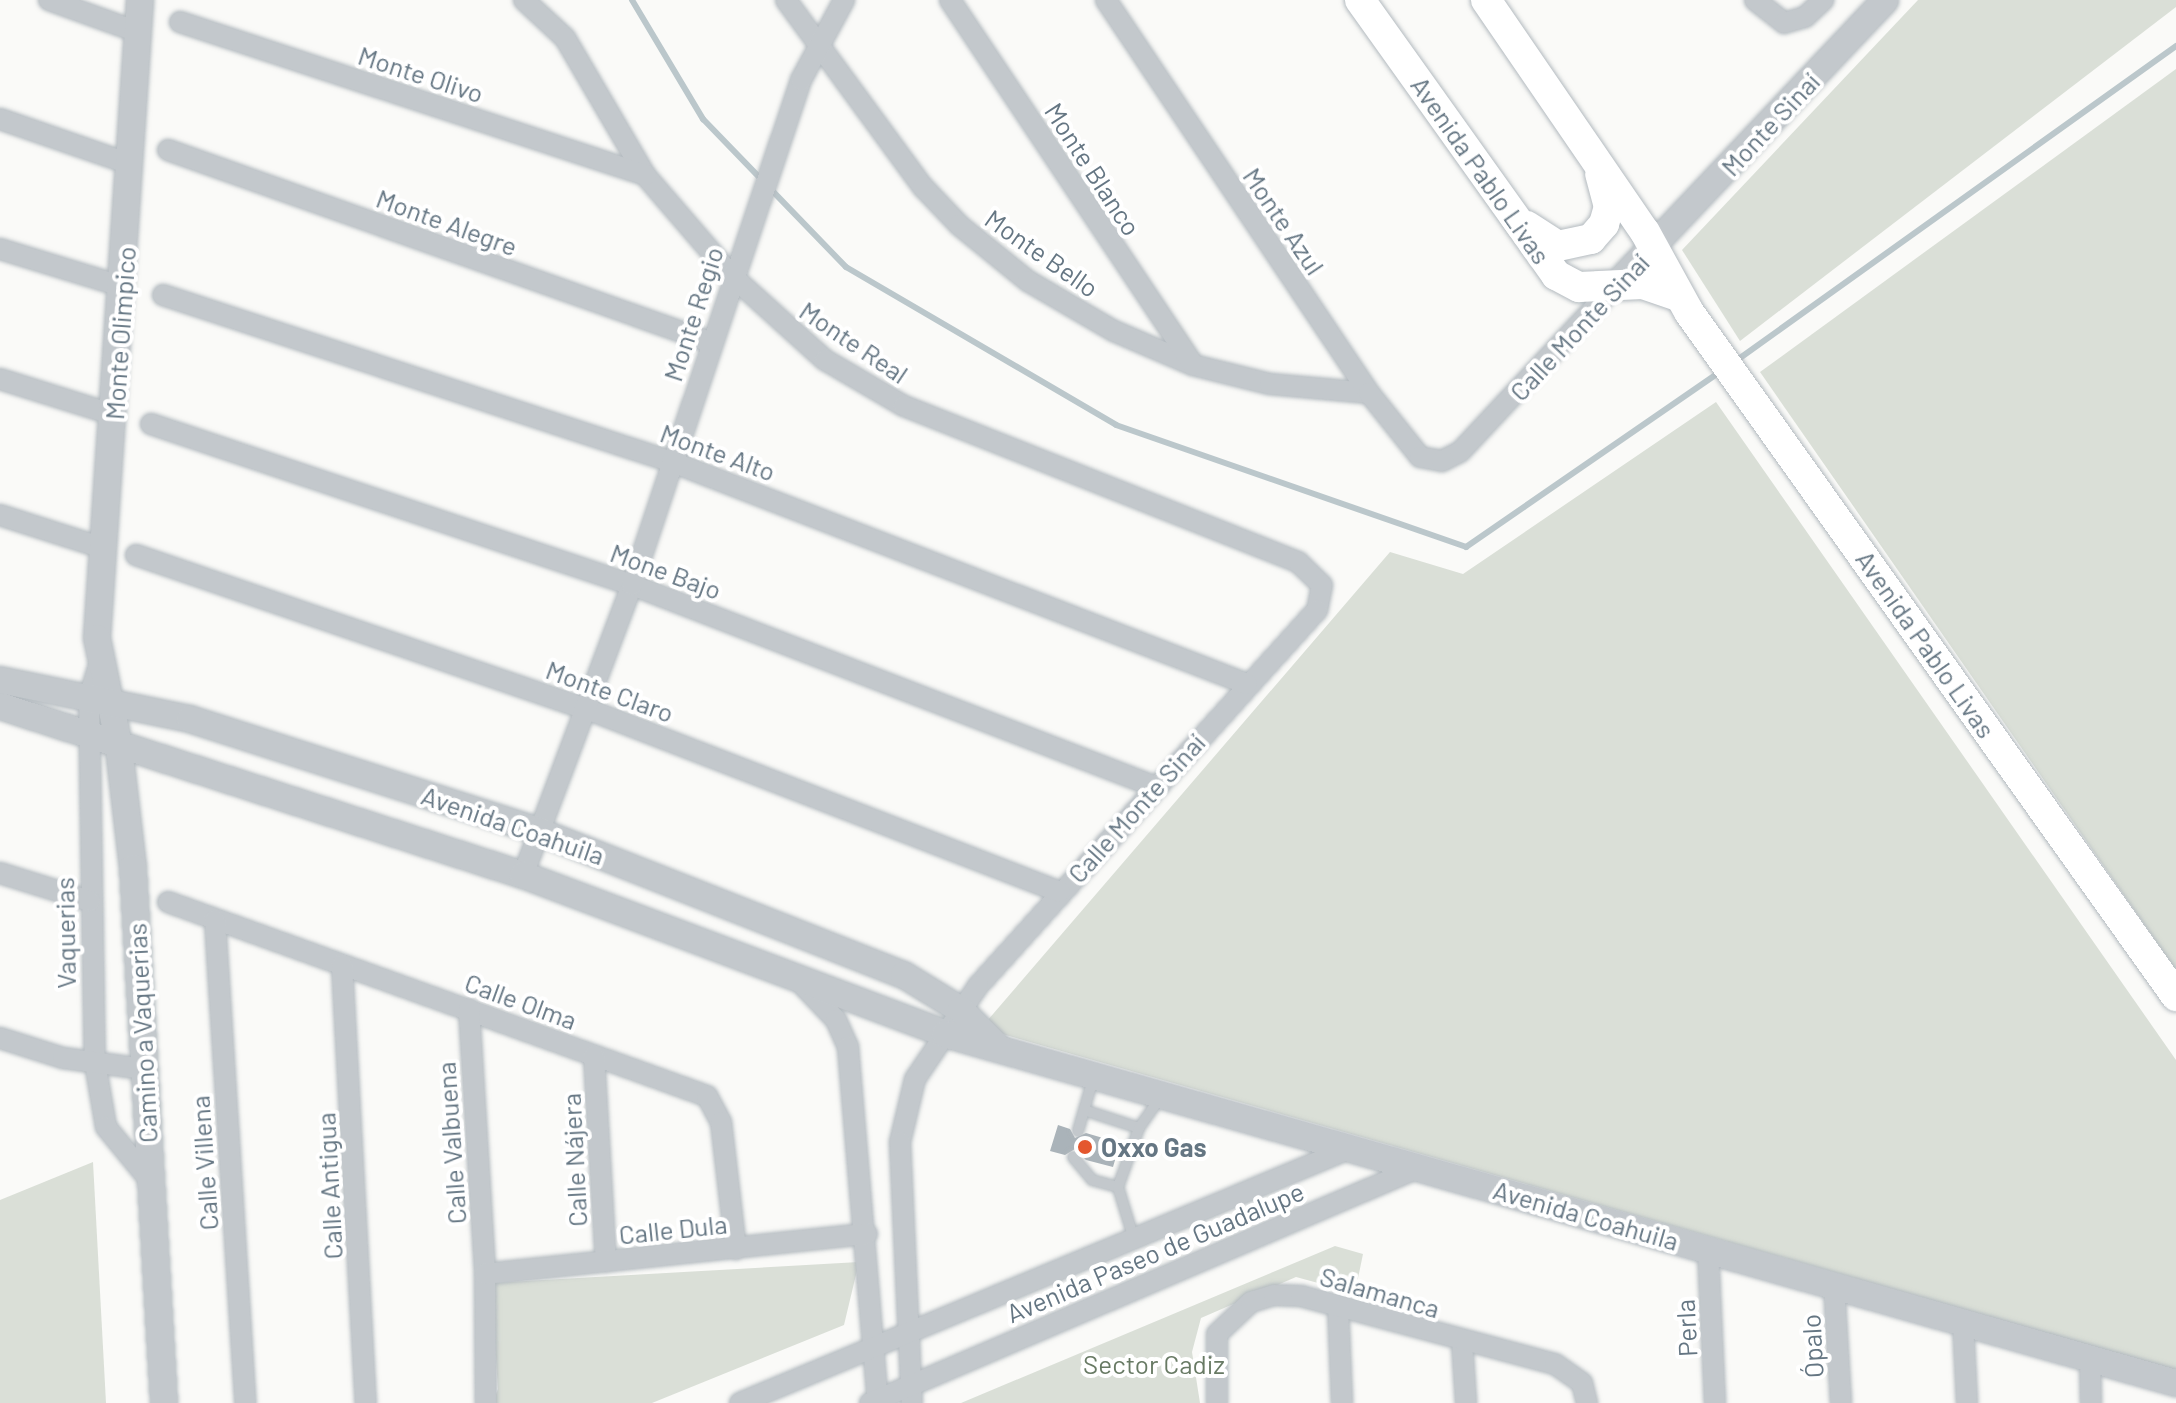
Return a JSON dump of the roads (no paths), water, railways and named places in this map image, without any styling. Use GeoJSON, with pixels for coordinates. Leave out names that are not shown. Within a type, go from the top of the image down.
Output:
{"type":"FeatureCollection","features":[{"type":"Feature","properties":{"kind":"main road","name":"Avenida Pablo Livas"},"geometry":{"type":"LineString","coordinates":[[1360,0],[1563,282],[1579,287],[1649,284],[1684,304]]}},
{"type":"Feature","properties":{"kind":"main road","name":"Avenida Pablo Livas"},"geometry":{"type":"LineString","coordinates":[[1486,0],[1654,248],[1684,304],[2175,995]]}},
{"type":"Feature","properties":{"kind":"main road"},"geometry":{"type":"LineString","coordinates":[[1511,211],[1558,246],[1591,239],[1604,224],[1609,207],[1595,159]]}},
{"type":"Feature","properties":{"kind":"street"},"geometry":{"type":"LineString","coordinates":[[49,0],[138,32]]}},
{"type":"Feature","properties":{"kind":"street","name":"Monte Olimpico"},"geometry":{"type":"LineString","coordinates":[[99,665],[103,548],[124,287],[140,0]]}},
{"type":"Feature","properties":{"kind":"street","name":"Monte Real"},"geometry":{"type":"LineString","coordinates":[[524,0],[565,38],[645,175],[732,276],[795,337],[893,401],[1298,562],[1322,585]]}},
{"type":"Feature","properties":{"kind":"street","name":"Monte Bello"},"geometry":{"type":"LineString","coordinates":[[786,0],[923,187],[987,250],[1070,307],[1193,365],[1270,384],[1369,393]]}},
{"type":"Feature","properties":{"kind":"street","name":"Monte Regio"},"geometry":{"type":"LineString","coordinates":[[523,875],[632,585],[732,276],[780,141],[816,45],[844,0]]}},
{"type":"Feature","properties":{"kind":"street","name":"Monte Blanco"},"geometry":{"type":"LineString","coordinates":[[950,0],[1193,365]]}},
{"type":"Feature","properties":{"kind":"street","name":"Monte Azul"},"geometry":{"type":"LineString","coordinates":[[1106,0],[1403,442],[1430,461]]}},
{"type":"Feature","properties":{"kind":"street"},"geometry":{"type":"LineString","coordinates":[[1755,0],[1784,23],[1805,17],[1823,0]]}},
{"type":"Feature","properties":{"kind":"street","name":"Monte Sinaí"},"geometry":{"type":"LineString","coordinates":[[1654,248],[1885,0]]}},
{"type":"Feature","properties":{"kind":"street","name":"Monte Olivo"},"geometry":{"type":"LineString","coordinates":[[180,22],[645,175]]}},
{"type":"Feature","properties":{"kind":"street"},"geometry":{"type":"LineString","coordinates":[[0,119],[130,164]]}},
{"type":"Feature","properties":{"kind":"street","name":"Monte Alegre"},"geometry":{"type":"LineString","coordinates":[[168,150],[710,342]]}},
{"type":"Feature","properties":{"kind":"street","name":"Calle Monte Sinaí"},"geometry":{"type":"LineString","coordinates":[[1430,461],[1451,458],[1471,443],[1615,286],[1654,248]]}},
{"type":"Feature","properties":{"kind":"street"},"geometry":{"type":"LineString","coordinates":[[0,249],[124,287]]}},
{"type":"Feature","properties":{"kind":"street","name":"Monte Alto"},"geometry":{"type":"LineString","coordinates":[[163,295],[672,462],[1247,684]]}},
{"type":"Feature","properties":{"kind":"street"},"geometry":{"type":"LineString","coordinates":[[0,379],[115,415]]}},
{"type":"Feature","properties":{"kind":"street","name":"Mone Bajo"},"geometry":{"type":"LineString","coordinates":[[151,424],[632,585],[1156,787]]}},
{"type":"Feature","properties":{"kind":"street"},"geometry":{"type":"LineString","coordinates":[[0,515],[103,548]]}},
{"type":"Feature","properties":{"kind":"street","name":"Monte Claro"},"geometry":{"type":"LineString","coordinates":[[136,555],[584,708],[1060,892]]}},
{"type":"Feature","properties":{"kind":"street","name":"Calle Monte Sinaí"},"geometry":{"type":"LineString","coordinates":[[945,1034],[961,1010],[1060,892],[1317,610],[1322,585]]}},
{"type":"Feature","properties":{"kind":"street","name":"Camino a Vaquerias"},"geometry":{"type":"LineString","coordinates":[[99,665],[100,698],[118,740],[133,868],[164,1403]]}},
{"type":"Feature","properties":{"kind":"street","name":"Avenida Coahuila"},"geometry":{"type":"LineString","coordinates":[[0,680],[62,696],[100,698],[190,719],[538,831],[904,975],[961,1010],[996,1045]]}},
{"type":"Feature","properties":{"kind":"street","name":"Vaquerias"},"geometry":{"type":"LineString","coordinates":[[100,698],[90,732],[90,901],[95,1063],[106,1127],[152,1183]]}},
{"type":"Feature","properties":{"kind":"street","name":"Avenida Coahuila"},"geometry":{"type":"LineString","coordinates":[[0,706],[118,740],[523,875],[945,1034],[1095,1073],[2176,1383]]}},
{"type":"Feature","properties":{"kind":"street"},"geometry":{"type":"LineString","coordinates":[[0,873],[90,901]]}},
{"type":"Feature","properties":{"kind":"street","name":"Calle Olma"},"geometry":{"type":"LineString","coordinates":[[168,902],[694,1090],[716,1106],[736,1249]]}},
{"type":"Feature","properties":{"kind":"street","name":"Calle Villena"},"geometry":{"type":"LineString","coordinates":[[215,920],[245,1403]]}},
{"type":"Feature","properties":{"kind":"street","name":"Calle Antigua"},"geometry":{"type":"LineString","coordinates":[[342,965],[366,1403]]}},
{"type":"Feature","properties":{"kind":"street","name":"Avenida Paseo de Guadalupe"},"geometry":{"type":"LineString","coordinates":[[794,977],[836,1020],[848,1047],[867,1234],[875,1402],[912,1394],[1420,1167]]}},
{"type":"Feature","properties":{"kind":"street","name":"Calle Valbuena"},"geometry":{"type":"LineString","coordinates":[[469,1009],[485,1274],[486,1403]]}},
{"type":"Feature","properties":{"kind":"street"},"geometry":{"type":"LineString","coordinates":[[912,1394],[900,1142],[915,1079],[945,1034]]}},
{"type":"Feature","properties":{"kind":"street"},"geometry":{"type":"LineString","coordinates":[[0,1038],[95,1063],[143,1069]]}},
{"type":"Feature","properties":{"kind":"street","name":"Calle Nájera"},"geometry":{"type":"LineString","coordinates":[[594,1056],[606,1262]]}},
{"type":"Feature","properties":{"kind":"street","name":"Avenida Paseo de Guadalupe"},"geometry":{"type":"LineString","coordinates":[[740,1403],[1133,1236],[1351,1148]]}},
{"type":"Feature","properties":{"kind":"street","name":"Calle Dula"},"geometry":{"type":"LineString","coordinates":[[485,1274],[867,1234]]}},
{"type":"Feature","properties":{"kind":"street","name":"Perla"},"geometry":{"type":"LineString","coordinates":[[1708,1250],[1715,1403]]}},
{"type":"Feature","properties":{"kind":"street","name":"Ópalo"},"geometry":{"type":"LineString","coordinates":[[1834,1285],[1841,1403]]}},
{"type":"Feature","properties":{"kind":"street","name":"Salamanca"},"geometry":{"type":"LineString","coordinates":[[1217,1403],[1217,1334],[1231,1316],[1251,1302],[1274,1295],[1338,1306],[1462,1342],[1555,1364],[1582,1383],[1587,1403]]}},
{"type":"Feature","properties":{"kind":"street"},"geometry":{"type":"LineString","coordinates":[[1338,1306],[1342,1403]]}},
{"type":"Feature","properties":{"kind":"street"},"geometry":{"type":"LineString","coordinates":[[1963,1323],[1967,1403]]}},
{"type":"Feature","properties":{"kind":"street"},"geometry":{"type":"LineString","coordinates":[[1462,1342],[1466,1403]]}},
{"type":"Feature","properties":{"kind":"street"},"geometry":{"type":"LineString","coordinates":[[2090,1359],[2091,1403]]}},
{"type":"Feature","properties":{"kind":"lane"},"geometry":{"type":"LineString","coordinates":[[1078,1131],[1095,1073]]}},
{"type":"Feature","properties":{"kind":"lane"},"geometry":{"type":"LineString","coordinates":[[1133,1236],[1118,1187],[1139,1128],[1163,1093]]}},
{"type":"Feature","properties":{"kind":"lane"},"geometry":{"type":"LineString","coordinates":[[1084,1110],[1139,1128]]}},
{"type":"Feature","properties":{"kind":"lane"},"geometry":{"type":"LineString","coordinates":[[1073,1157],[1092,1180],[1118,1187]]}},
{"type":"Feature","properties":{"kind":"waterway"},"geometry":{"type":"LineString","coordinates":[[632,0],[703,119],[846,267],[1116,425],[1466,547],[1721,371]]}},
{"type":"Feature","properties":{"kind":"waterway"},"geometry":{"type":"LineString","coordinates":[[1733,363],[2176,46]]}},
{"type":"Feature","properties":{"kind":"place","name":"Oxxo Gas"},"geometry":{"type":"Point","coordinates":[1085,1147]}},
{"type":"Feature","properties":{"kind":"park label","name":"Sector Cadiz"},"geometry":{"type":"Point","coordinates":[1154,1364]}}]}
